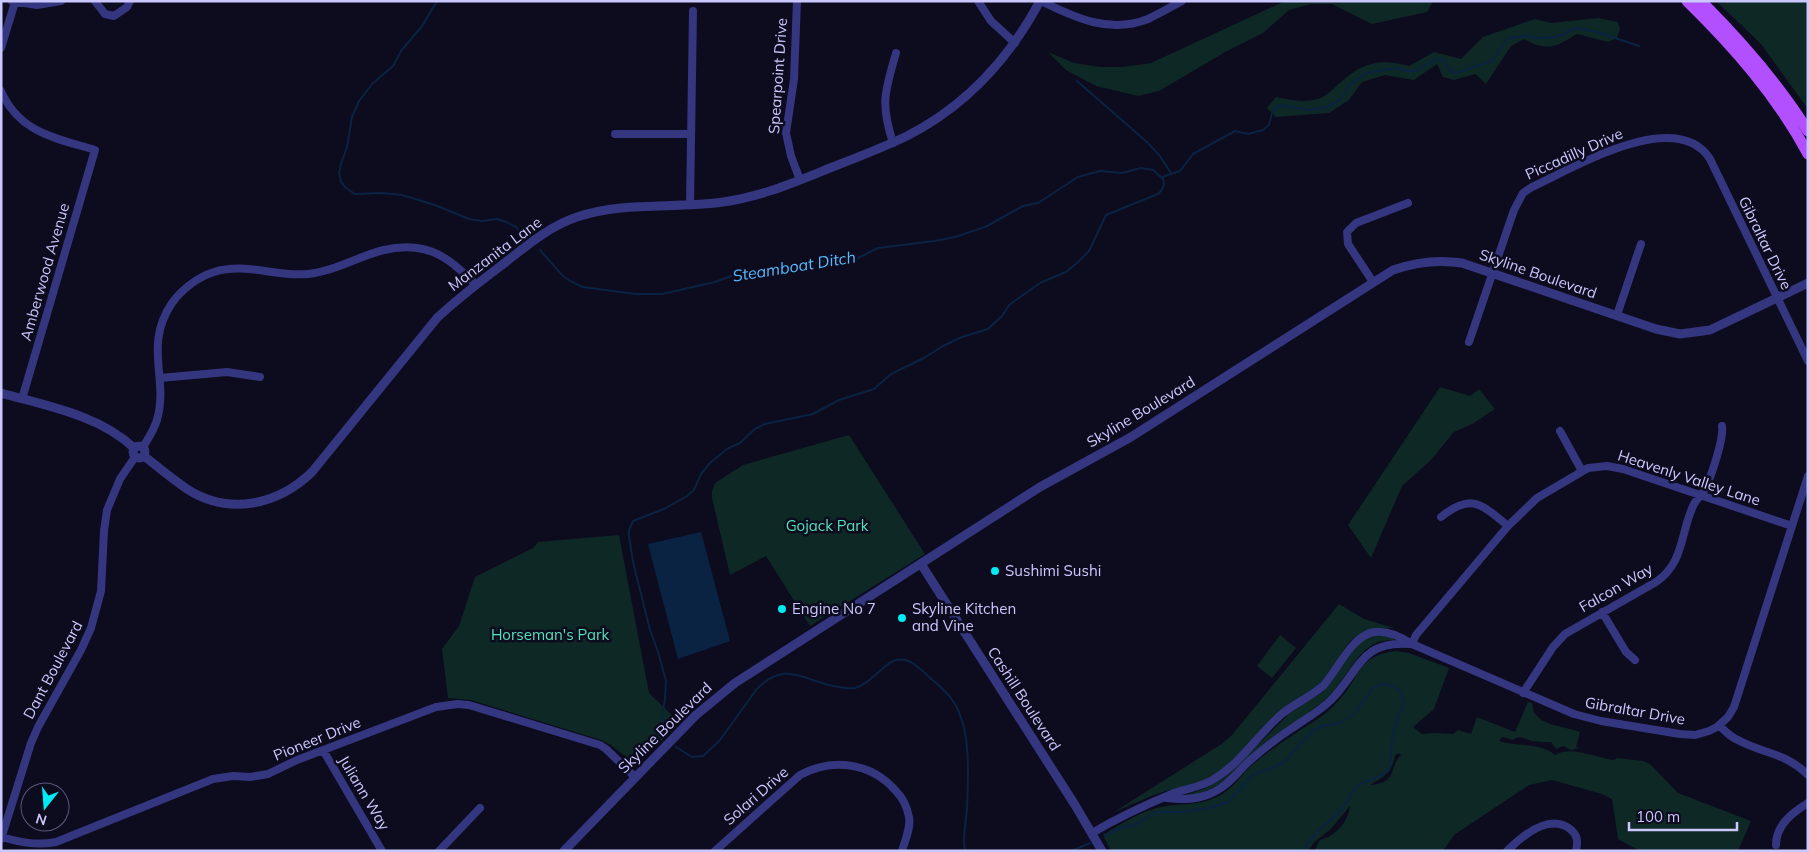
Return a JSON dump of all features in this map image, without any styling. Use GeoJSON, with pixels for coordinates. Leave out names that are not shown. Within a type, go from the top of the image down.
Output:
{"type":"FeatureCollection","features":[{"type":"Feature","properties":{"kind":"main road"},"geometry":{"type":"LineString","coordinates":[[1687,1],[1739,55],[1769,92],[1808,154]]}},
{"type":"Feature","properties":{"kind":"main road"},"geometry":{"type":"LineString","coordinates":[[1701,1],[1759,64],[1784,95],[1808,131]]}},
{"type":"Feature","properties":{"kind":"street"},"geometry":{"type":"LineString","coordinates":[[1,48],[13,2],[38,6],[61,1]]}},
{"type":"Feature","properties":{"kind":"street"},"geometry":{"type":"LineString","coordinates":[[95,1],[105,14],[114,16],[127,7],[130,1]]}},
{"type":"Feature","properties":{"kind":"street","name":"Spearpoint Drive"},"geometry":{"type":"LineString","coordinates":[[797,1],[794,79],[786,133],[791,156],[800,180]]}},
{"type":"Feature","properties":{"kind":"street"},"geometry":{"type":"LineString","coordinates":[[978,1],[991,21],[1015,43]]}},
{"type":"Feature","properties":{"kind":"street"},"geometry":{"type":"LineString","coordinates":[[1040,1],[1083,21],[1109,26],[1129,24],[1148,19],[1182,1]]}},
{"type":"Feature","properties":{"kind":"street","name":"Manzanita Lane"},"geometry":{"type":"LineString","coordinates":[[1,392],[93,421],[119,435],[187,489],[203,497],[220,502],[244,504],[256,503],[285,493],[312,472],[437,318],[546,232],[575,218],[614,209],[720,203],[751,198],[893,142],[937,118],[964,98],[992,72],[1015,43],[1040,1]]}},
{"type":"Feature","properties":{"kind":"street"},"geometry":{"type":"LineString","coordinates":[[690,205],[693,11]]}},
{"type":"Feature","properties":{"kind":"street"},"geometry":{"type":"LineString","coordinates":[[893,142],[886,120],[884,103],[886,85],[896,53]]}},
{"type":"Feature","properties":{"kind":"street","name":"Amberwood Avenue"},"geometry":{"type":"LineString","coordinates":[[1,92],[14,114],[31,128],[41,133],[96,150],[22,399]]}},
{"type":"Feature","properties":{"kind":"street"},"geometry":{"type":"LineString","coordinates":[[615,134],[691,134]]}},
{"type":"Feature","properties":{"kind":"street","name":"Piccadilly Drive"},"geometry":{"type":"LineString","coordinates":[[1468,342],[1517,203],[1527,190],[1628,144],[1656,138],[1691,142]]}},
{"type":"Feature","properties":{"kind":"street","name":"Gibraltar Drive"},"geometry":{"type":"LineString","coordinates":[[1691,142],[1702,149],[1710,159],[1808,361]]}},
{"type":"Feature","properties":{"kind":"street"},"geometry":{"type":"LineString","coordinates":[[1373,282],[1348,244],[1347,232],[1356,223],[1408,203]]}},
{"type":"Feature","properties":{"kind":"street"},"geometry":{"type":"LineString","coordinates":[[1617,315],[1641,244]]}},
{"type":"Feature","properties":{"kind":"street","name":"Dant Boulevard"},"geometry":{"type":"LineString","coordinates":[[1,838],[34,735],[81,650],[91,628],[101,591],[107,510],[120,479],[154,429],[158,416],[160,395],[157,345],[162,322],[167,311],[182,291],[192,283],[213,272],[239,268],[279,274],[309,274],[339,267],[381,250],[407,246],[420,248],[443,256],[454,263],[476,286]]}},
{"type":"Feature","properties":{"kind":"street","name":"Skyline Boulevard"},"geometry":{"type":"LineString","coordinates":[[564,851],[634,776],[721,693],[1056,478],[1131,437],[1393,270],[1409,264],[1436,260],[1462,263],[1668,332],[1690,334],[1721,326],[1808,283]]}},
{"type":"Feature","properties":{"kind":"street"},"geometry":{"type":"LineString","coordinates":[[160,378],[227,372],[260,377]]}},
{"type":"Feature","properties":{"kind":"street","name":"Falcon Way"},"geometry":{"type":"LineString","coordinates":[[1523,692],[1553,648],[1565,634],[1656,582],[1669,572],[1676,559],[1694,504],[1707,485],[1721,441],[1722,426]]}},
{"type":"Feature","properties":{"kind":"street"},"geometry":{"type":"LineString","coordinates":[[1560,431],[1582,471]]}},
{"type":"Feature","properties":{"kind":"street","name":"Heavenly Valley Lane"},"geometry":{"type":"LineString","coordinates":[[1412,644],[1416,635],[1508,526],[1538,498],[1582,471],[1597,466],[1615,467],[1792,526]]}},
{"type":"Feature","properties":{"kind":"street","name":"Gibraltar Drive"},"geometry":{"type":"LineString","coordinates":[[1092,833],[1127,813],[1204,784],[1222,774],[1282,714],[1324,685],[1351,647],[1361,638],[1369,634],[1385,631],[1394,633],[1412,644],[1574,714],[1610,723],[1688,735],[1702,734],[1719,725],[1728,717],[1734,707],[1808,476]]}},
{"type":"Feature","properties":{"kind":"street"},"geometry":{"type":"LineString","coordinates":[[1441,517],[1458,505],[1468,503],[1486,509],[1508,526]]}},
{"type":"Feature","properties":{"kind":"street","name":"Cashill Boulevard"},"geometry":{"type":"LineString","coordinates":[[921,564],[1102,851]]}},
{"type":"Feature","properties":{"kind":"street"},"geometry":{"type":"LineString","coordinates":[[1602,612],[1626,652],[1635,660]]}},
{"type":"Feature","properties":{"kind":"street","name":"Gibraltar Drive"},"geometry":{"type":"LineString","coordinates":[[1166,798],[1194,799],[1216,792],[1232,780],[1245,765],[1265,749],[1326,705],[1341,688],[1359,661],[1369,653],[1380,647],[1392,644],[1412,644]]}},
{"type":"Feature","properties":{"kind":"street","name":"Pioneer Drive"},"geometry":{"type":"LineString","coordinates":[[1,838],[35,845],[56,842],[213,779],[233,776],[259,776],[436,707],[458,704],[469,705],[600,745],[634,776]]}},
{"type":"Feature","properties":{"kind":"street"},"geometry":{"type":"LineString","coordinates":[[1719,725],[1736,739],[1784,757],[1808,775]]}},
{"type":"Feature","properties":{"kind":"street","name":"Juliann Way"},"geometry":{"type":"LineString","coordinates":[[323,750],[382,851]]}},
{"type":"Feature","properties":{"kind":"street","name":"Solari Drive"},"geometry":{"type":"LineString","coordinates":[[714,851],[800,776],[810,769],[837,764],[851,765],[872,772],[882,778],[898,794],[910,818],[908,833],[902,851]]}},
{"type":"Feature","properties":{"kind":"street"},"geometry":{"type":"LineString","coordinates":[[1776,845],[1777,835],[1784,822],[1808,803]]}},
{"type":"Feature","properties":{"kind":"street"},"geometry":{"type":"LineString","coordinates":[[439,851],[480,808]]}},
{"type":"Feature","properties":{"kind":"street"},"geometry":{"type":"LineString","coordinates":[[1507,851],[1530,832],[1539,827],[1552,824],[1562,825],[1571,829],[1577,837],[1576,849]]}},
{"type":"Feature","properties":{"kind":"green space"},"geometry":{"type":"Polygon","coordinates":[[[1285,1],[1433,1],[1427,12],[1372,24],[1332,4],[1311,4],[1289,10],[1263,33],[1227,51],[1159,91],[1138,96],[1096,86],[1066,70],[1048,52],[1074,63],[1100,67],[1123,67],[1151,63],[1285,1]]]}},
{"type":"Feature","properties":{"kind":"green space"},"geometry":{"type":"Polygon","coordinates":[[[1716,1],[1808,1],[1808,109],[1761,44],[1716,1]]]}},
{"type":"Feature","properties":{"kind":"green space"},"geometry":{"type":"Polygon","coordinates":[[[1598,18],[1618,22],[1620,29],[1617,38],[1608,42],[1577,34],[1557,45],[1545,47],[1524,39],[1511,46],[1486,84],[1475,74],[1454,80],[1443,77],[1437,64],[1414,80],[1385,75],[1362,82],[1349,100],[1329,113],[1276,117],[1267,108],[1276,97],[1302,101],[1321,98],[1349,75],[1372,64],[1389,62],[1409,66],[1434,52],[1461,59],[1483,37],[1535,19],[1551,23],[1598,18]]]}},
{"type":"Feature","properties":{"kind":"green space"},"geometry":{"type":"Polygon","coordinates":[[[1440,387],[1470,396],[1479,389],[1495,409],[1474,423],[1454,432],[1431,460],[1402,486],[1371,558],[1348,525],[1440,387]]]}},
{"type":"Feature","properties":{"kind":"green space","name":"Gojack Park"},"geometry":{"type":"Polygon","coordinates":[[[849,435],[925,554],[810,626],[766,556],[730,575],[712,491],[715,483],[743,465],[849,435]]]}},
{"type":"Feature","properties":{"kind":"green space","name":"Horseman's Park"},"geometry":{"type":"Polygon","coordinates":[[[619,535],[649,693],[680,723],[636,765],[611,745],[601,740],[471,700],[448,698],[442,649],[459,626],[475,577],[533,548],[538,542],[619,535]]]}},
{"type":"Feature","properties":{"kind":"green space"},"geometry":{"type":"Polygon","coordinates":[[[1339,604],[1364,619],[1394,628],[1376,629],[1363,633],[1353,639],[1326,677],[1315,688],[1274,717],[1236,757],[1210,777],[1157,794],[1114,812],[1223,743],[1232,735],[1339,604]]]}},
{"type":"Feature","properties":{"kind":"green space"},"geometry":{"type":"Polygon","coordinates":[[[1280,635],[1296,648],[1272,678],[1257,666],[1280,635]]]}},
{"type":"Feature","properties":{"kind":"green space"},"geometry":{"type":"Polygon","coordinates":[[[1381,635],[1397,639],[1378,642],[1370,646],[1356,660],[1327,698],[1262,746],[1229,777],[1211,789],[1187,797],[1185,795],[1204,789],[1224,778],[1290,713],[1323,692],[1359,643],[1372,636],[1381,635]]]}},
{"type":"Feature","properties":{"kind":"green space"},"geometry":{"type":"Polygon","coordinates":[[[1396,651],[1409,653],[1449,668],[1434,709],[1413,727],[1422,734],[1453,734],[1458,730],[1471,734],[1477,717],[1515,732],[1528,702],[1532,703],[1534,713],[1540,719],[1550,724],[1580,732],[1576,747],[1580,748],[1571,750],[1563,746],[1556,749],[1551,742],[1533,741],[1521,737],[1513,740],[1502,737],[1499,741],[1536,746],[1555,755],[1568,751],[1614,760],[1617,758],[1643,761],[1650,764],[1678,793],[1751,821],[1738,851],[1640,851],[1618,839],[1612,799],[1602,794],[1552,780],[1529,785],[1454,835],[1443,851],[1111,851],[1103,835],[1131,818],[1154,809],[1203,802],[1222,794],[1265,755],[1327,712],[1348,689],[1358,672],[1367,662],[1377,656],[1396,651]],[[1399,753],[1395,755],[1392,766],[1387,774],[1370,785],[1379,784],[1389,778],[1401,755],[1399,753]],[[1350,806],[1330,830],[1314,842],[1309,850],[1315,850],[1319,841],[1330,836],[1341,827],[1350,806]]]}},
{"type":"Feature","properties":{"kind":"water"},"geometry":{"type":"Polygon","coordinates":[[[701,532],[730,641],[678,659],[648,544],[701,532]]]}},
{"type":"Feature","properties":{"kind":"waterway","name":"Steamboat Ditch"},"geometry":{"type":"LineString","coordinates":[[437,1],[422,26],[401,51],[393,66],[372,84],[359,101],[352,117],[347,147],[341,164],[339,173],[341,182],[355,194],[382,193],[402,195],[435,205],[469,219],[482,221],[497,219],[516,227],[520,232]]}},
{"type":"Feature","properties":{"kind":"waterway"},"geometry":{"type":"LineString","coordinates":[[1162,177],[1180,171],[1193,154],[1235,131],[1248,134],[1263,130],[1269,125],[1272,113],[1279,105],[1310,110],[1327,107],[1340,100],[1349,85],[1367,73],[1396,68],[1416,71],[1436,59],[1443,59],[1451,72],[1456,73],[1492,61],[1508,38],[1526,36],[1538,38],[1556,37],[1577,28],[1597,32],[1639,46]]}},
{"type":"Feature","properties":{"kind":"waterway"},"geometry":{"type":"LineString","coordinates":[[1077,81],[1148,143],[1171,173]]}},
{"type":"Feature","properties":{"kind":"waterway","name":"Steamboat Ditch"},"geometry":{"type":"LineString","coordinates":[[540,250],[562,275],[583,287],[635,294],[662,294],[715,282],[737,274],[772,272],[823,261],[854,260],[878,248],[955,237],[985,227],[1023,206],[1038,203],[1078,177],[1100,171],[1122,173],[1141,168],[1153,170],[1163,179],[1164,184],[1158,194],[1106,215],[1089,251],[1078,262],[1066,272],[1040,283],[1009,305],[1002,316],[988,329],[962,337],[943,346],[924,358],[891,374],[874,389],[839,400],[813,414],[765,424],[755,429],[740,443],[727,449],[710,463],[701,474],[694,490],[687,496],[664,509],[633,521],[629,530],[633,562],[650,630],[666,681],[662,716],[663,733]]}},
{"type":"Feature","properties":{"kind":"waterway","name":"Steamboat Ditch"},"geometry":{"type":"LineString","coordinates":[[676,747],[692,757],[703,756],[720,740],[756,690],[767,680],[777,675],[796,675],[827,684],[853,688],[870,680],[893,661],[903,660],[911,662],[947,693],[953,701],[963,725],[968,754],[965,851]]}},
{"type":"Feature","properties":{"kind":"waterway","name":"Steamboat Ditch"},"geometry":{"type":"LineString","coordinates":[[1105,836],[1118,829],[1137,824],[1156,812],[1183,812],[1209,808],[1228,802],[1253,775],[1279,765],[1286,760],[1312,731],[1322,726],[1340,723],[1354,714],[1376,686],[1382,684],[1394,686],[1400,691],[1404,703],[1393,732],[1390,767],[1382,775],[1358,785],[1341,810],[1316,833],[1303,851]]}},
{"type":"Feature","properties":{"kind":"waterway","name":"Steamboat Ditch"},"geometry":{"type":"LineString","coordinates":[[1071,851],[1090,843]]}},
{"type":"Feature","properties":{"kind":"place","name":"Sushimi Sushi"},"geometry":{"type":"Point","coordinates":[995,571]}},
{"type":"Feature","properties":{"kind":"place","name":"Engine No 7"},"geometry":{"type":"Point","coordinates":[782,609]}},
{"type":"Feature","properties":{"kind":"place","name":"Skyline Kitchen and Vine"},"geometry":{"type":"Point","coordinates":[902,618]}}]}
